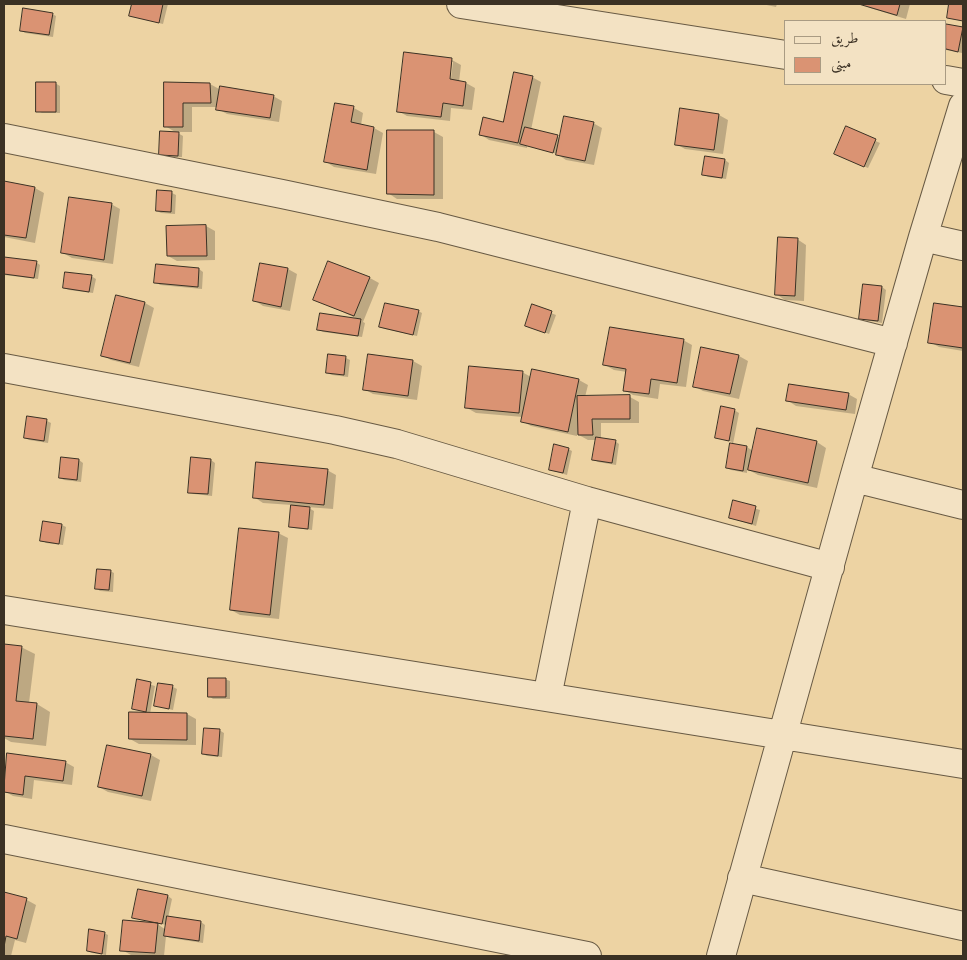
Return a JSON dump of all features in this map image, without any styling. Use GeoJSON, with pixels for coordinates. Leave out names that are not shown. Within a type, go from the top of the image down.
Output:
{"type":"FeatureCollection","features":[{"type":"Feature","properties":{"kind":"street"},"geometry":{"type":"LineString","coordinates":[[461,4],[784,55]]}},
{"type":"Feature","properties":{"kind":"street"},"geometry":{"type":"LineString","coordinates":[[947,80],[963,83]]}},
{"type":"Feature","properties":{"kind":"street"},"geometry":{"type":"LineString","coordinates":[[721,956],[892,343],[963,106]]}},
{"type":"Feature","properties":{"kind":"street"},"geometry":{"type":"LineString","coordinates":[[4,138],[438,227],[892,343]]}},
{"type":"Feature","properties":{"kind":"street"},"geometry":{"type":"LineString","coordinates":[[923,237],[963,246]]}},
{"type":"Feature","properties":{"kind":"street"},"geometry":{"type":"LineString","coordinates":[[4,368],[335,430],[397,444],[587,501],[830,567]]}},
{"type":"Feature","properties":{"kind":"street"},"geometry":{"type":"LineString","coordinates":[[854,478],[963,505]]}},
{"type":"Feature","properties":{"kind":"street"},"geometry":{"type":"LineString","coordinates":[[548,697],[587,501]]}},
{"type":"Feature","properties":{"kind":"street"},"geometry":{"type":"LineString","coordinates":[[4,610],[963,764]]}},
{"type":"Feature","properties":{"kind":"street"},"geometry":{"type":"LineString","coordinates":[[4,839],[588,956]]}},
{"type":"Feature","properties":{"kind":"street"},"geometry":{"type":"LineString","coordinates":[[742,878],[963,926]]}},
{"type":"Feature","properties":{"kind":"building"},"geometry":{"type":"Polygon","coordinates":[[[132,4],[163,4],[159,23],[129,16],[132,4]]]}},
{"type":"Feature","properties":{"kind":"building"},"geometry":{"type":"Polygon","coordinates":[[[859,4],[900,4],[897,15],[859,4]]]}},
{"type":"Feature","properties":{"kind":"building"},"geometry":{"type":"Polygon","coordinates":[[[949,4],[963,4],[963,21],[947,18],[949,4]]]}},
{"type":"Feature","properties":{"kind":"building"},"geometry":{"type":"Polygon","coordinates":[[[23,8],[53,13],[49,35],[20,31],[23,8]]]}},
{"type":"Feature","properties":{"kind":"building"},"geometry":{"type":"Polygon","coordinates":[[[947,24],[963,27],[958,52],[947,49],[947,24]]]}},
{"type":"Feature","properties":{"kind":"building"},"geometry":{"type":"Polygon","coordinates":[[[404,52],[452,58],[450,79],[466,82],[463,106],[443,103],[441,117],[397,112],[404,52]]]}},
{"type":"Feature","properties":{"kind":"building"},"geometry":{"type":"Polygon","coordinates":[[[514,72],[533,76],[518,143],[479,135],[483,117],[503,122],[514,72]]]}},
{"type":"Feature","properties":{"kind":"building"},"geometry":{"type":"Polygon","coordinates":[[[36,82],[56,82],[56,112],[36,112],[36,82]]]}},
{"type":"Feature","properties":{"kind":"building"},"geometry":{"type":"Polygon","coordinates":[[[164,82],[210,83],[211,103],[183,103],[183,127],[164,127],[164,82]]]}},
{"type":"Feature","properties":{"kind":"building"},"geometry":{"type":"Polygon","coordinates":[[[220,86],[274,95],[270,118],[216,110],[220,86]]]}},
{"type":"Feature","properties":{"kind":"building"},"geometry":{"type":"Polygon","coordinates":[[[335,103],[354,106],[351,122],[374,127],[367,170],[324,162],[335,103]]]}},
{"type":"Feature","properties":{"kind":"building"},"geometry":{"type":"Polygon","coordinates":[[[680,108],[719,114],[714,150],[675,145],[680,108]]]}},
{"type":"Feature","properties":{"kind":"building"},"geometry":{"type":"Polygon","coordinates":[[[564,116],[594,122],[585,161],[556,155],[564,116]]]}},
{"type":"Feature","properties":{"kind":"building"},"geometry":{"type":"Polygon","coordinates":[[[846,126],[876,139],[864,167],[834,154],[846,126]]]}},
{"type":"Feature","properties":{"kind":"building"},"geometry":{"type":"Polygon","coordinates":[[[525,127],[558,135],[553,153],[520,144],[525,127]]]}},
{"type":"Feature","properties":{"kind":"building"},"geometry":{"type":"Polygon","coordinates":[[[387,130],[434,130],[434,195],[387,194],[387,130]]]}},
{"type":"Feature","properties":{"kind":"building"},"geometry":{"type":"Polygon","coordinates":[[[160,131],[179,132],[178,156],[159,155],[160,131]]]}},
{"type":"Feature","properties":{"kind":"building"},"geometry":{"type":"Polygon","coordinates":[[[705,156],[725,159],[722,178],[702,175],[705,156]]]}},
{"type":"Feature","properties":{"kind":"building"},"geometry":{"type":"Polygon","coordinates":[[[4,181],[35,187],[26,238],[4,235],[4,181]]]}},
{"type":"Feature","properties":{"kind":"building"},"geometry":{"type":"Polygon","coordinates":[[[157,190],[172,191],[171,212],[156,211],[157,190]]]}},
{"type":"Feature","properties":{"kind":"building"},"geometry":{"type":"Polygon","coordinates":[[[69,197],[112,203],[104,260],[61,253],[69,197]]]}},
{"type":"Feature","properties":{"kind":"building"},"geometry":{"type":"Polygon","coordinates":[[[206,225],[207,256],[167,256],[166,226],[206,225]]]}},
{"type":"Feature","properties":{"kind":"building"},"geometry":{"type":"Polygon","coordinates":[[[778,237],[798,238],[795,296],[775,295],[778,237]]]}},
{"type":"Feature","properties":{"kind":"building"},"geometry":{"type":"Polygon","coordinates":[[[4,257],[37,261],[34,278],[4,274],[4,257]]]}},
{"type":"Feature","properties":{"kind":"building"},"geometry":{"type":"Polygon","coordinates":[[[328,261],[370,277],[354,316],[313,300],[328,261]]]}},
{"type":"Feature","properties":{"kind":"building"},"geometry":{"type":"Polygon","coordinates":[[[260,263],[288,268],[281,307],[253,301],[260,263]]]}},
{"type":"Feature","properties":{"kind":"building"},"geometry":{"type":"Polygon","coordinates":[[[156,264],[199,268],[198,287],[154,283],[156,264]]]}},
{"type":"Feature","properties":{"kind":"building"},"geometry":{"type":"Polygon","coordinates":[[[65,272],[92,275],[89,292],[63,288],[65,272]]]}},
{"type":"Feature","properties":{"kind":"building"},"geometry":{"type":"Polygon","coordinates":[[[863,284],[882,286],[878,321],[859,319],[863,284]]]}},
{"type":"Feature","properties":{"kind":"building"},"geometry":{"type":"Polygon","coordinates":[[[116,295],[145,302],[130,363],[101,356],[116,295]]]}},
{"type":"Feature","properties":{"kind":"building"},"geometry":{"type":"Polygon","coordinates":[[[385,303],[419,310],[413,335],[379,327],[385,303]]]}},
{"type":"Feature","properties":{"kind":"building"},"geometry":{"type":"Polygon","coordinates":[[[934,303],[963,307],[963,348],[928,343],[934,303]]]}},
{"type":"Feature","properties":{"kind":"building"},"geometry":{"type":"Polygon","coordinates":[[[532,304],[552,311],[545,333],[525,326],[532,304]]]}},
{"type":"Feature","properties":{"kind":"building"},"geometry":{"type":"Polygon","coordinates":[[[320,313],[361,319],[358,336],[317,330],[320,313]]]}},
{"type":"Feature","properties":{"kind":"building"},"geometry":{"type":"Polygon","coordinates":[[[610,327],[684,339],[677,383],[651,379],[649,394],[623,391],[626,369],[603,365],[610,327]]]}},
{"type":"Feature","properties":{"kind":"building"},"geometry":{"type":"Polygon","coordinates":[[[701,347],[739,355],[730,394],[693,387],[701,347]]]}},
{"type":"Feature","properties":{"kind":"building"},"geometry":{"type":"Polygon","coordinates":[[[328,354],[346,356],[344,375],[326,373],[328,354]]]}},
{"type":"Feature","properties":{"kind":"building"},"geometry":{"type":"Polygon","coordinates":[[[368,354],[413,360],[408,396],[363,390],[368,354]]]}},
{"type":"Feature","properties":{"kind":"building"},"geometry":{"type":"Polygon","coordinates":[[[469,366],[523,371],[519,413],[465,408],[469,366]]]}},
{"type":"Feature","properties":{"kind":"building"},"geometry":{"type":"Polygon","coordinates":[[[532,369],[579,379],[568,432],[521,422],[532,369]]]}},
{"type":"Feature","properties":{"kind":"building"},"geometry":{"type":"Polygon","coordinates":[[[789,384],[849,393],[846,410],[786,401],[789,384]]]}},
{"type":"Feature","properties":{"kind":"building"},"geometry":{"type":"Polygon","coordinates":[[[630,395],[630,419],[592,419],[593,435],[578,435],[577,396],[630,395]]]}},
{"type":"Feature","properties":{"kind":"building"},"geometry":{"type":"Polygon","coordinates":[[[721,406],[735,409],[729,441],[715,438],[721,406]]]}},
{"type":"Feature","properties":{"kind":"building"},"geometry":{"type":"Polygon","coordinates":[[[27,416],[47,419],[44,441],[24,438],[27,416]]]}},
{"type":"Feature","properties":{"kind":"building"},"geometry":{"type":"Polygon","coordinates":[[[757,428],[817,441],[808,483],[748,470],[757,428]]]}},
{"type":"Feature","properties":{"kind":"building"},"geometry":{"type":"Polygon","coordinates":[[[596,437],[616,440],[612,463],[592,460],[596,437]]]}},
{"type":"Feature","properties":{"kind":"building"},"geometry":{"type":"Polygon","coordinates":[[[730,443],[747,446],[743,471],[726,468],[730,443]]]}},
{"type":"Feature","properties":{"kind":"building"},"geometry":{"type":"Polygon","coordinates":[[[554,444],[569,448],[563,473],[549,470],[554,444]]]}},
{"type":"Feature","properties":{"kind":"building"},"geometry":{"type":"Polygon","coordinates":[[[61,457],[79,459],[77,480],[59,478],[61,457]]]}},
{"type":"Feature","properties":{"kind":"building"},"geometry":{"type":"Polygon","coordinates":[[[191,457],[211,459],[208,494],[188,493],[191,457]]]}},
{"type":"Feature","properties":{"kind":"building"},"geometry":{"type":"Polygon","coordinates":[[[256,462],[328,469],[324,505],[253,498],[256,462]]]}},
{"type":"Feature","properties":{"kind":"building"},"geometry":{"type":"Polygon","coordinates":[[[733,500],[756,506],[752,524],[729,518],[733,500]]]}},
{"type":"Feature","properties":{"kind":"building"},"geometry":{"type":"Polygon","coordinates":[[[291,505],[310,507],[308,529],[289,527],[291,505]]]}},
{"type":"Feature","properties":{"kind":"building"},"geometry":{"type":"Polygon","coordinates":[[[43,521],[62,524],[59,544],[40,541],[43,521]]]}},
{"type":"Feature","properties":{"kind":"building"},"geometry":{"type":"Polygon","coordinates":[[[239,528],[279,532],[270,615],[230,610],[239,528]]]}},
{"type":"Feature","properties":{"kind":"building"},"geometry":{"type":"Polygon","coordinates":[[[97,569],[111,570],[109,590],[95,589],[97,569]]]}},
{"type":"Feature","properties":{"kind":"building"},"geometry":{"type":"Polygon","coordinates":[[[4,644],[22,646],[16,701],[37,703],[33,739],[4,736],[4,644]]]}},
{"type":"Feature","properties":{"kind":"building"},"geometry":{"type":"Polygon","coordinates":[[[208,678],[226,678],[226,697],[208,697],[208,678]]]}},
{"type":"Feature","properties":{"kind":"building"},"geometry":{"type":"Polygon","coordinates":[[[137,679],[151,682],[146,712],[132,709],[137,679]]]}},
{"type":"Feature","properties":{"kind":"building"},"geometry":{"type":"Polygon","coordinates":[[[158,683],[173,685],[169,709],[154,706],[158,683]]]}},
{"type":"Feature","properties":{"kind":"building"},"geometry":{"type":"Polygon","coordinates":[[[129,712],[187,713],[187,740],[129,739],[129,712]]]}},
{"type":"Feature","properties":{"kind":"building"},"geometry":{"type":"Polygon","coordinates":[[[204,728],[220,729],[218,756],[202,754],[204,728]]]}},
{"type":"Feature","properties":{"kind":"building"},"geometry":{"type":"Polygon","coordinates":[[[107,745],[151,754],[142,796],[98,787],[107,745]]]}},
{"type":"Feature","properties":{"kind":"building"},"geometry":{"type":"Polygon","coordinates":[[[7,753],[66,761],[63,781],[25,776],[23,795],[4,792],[7,753]]]}},
{"type":"Feature","properties":{"kind":"building"},"geometry":{"type":"Polygon","coordinates":[[[138,889],[168,895],[162,924],[132,918],[138,889]]]}},
{"type":"Feature","properties":{"kind":"building"},"geometry":{"type":"Polygon","coordinates":[[[4,892],[27,898],[17,939],[6,936],[4,947],[4,892]]]}},
{"type":"Feature","properties":{"kind":"building"},"geometry":{"type":"Polygon","coordinates":[[[167,916],[201,921],[199,941],[164,936],[167,916]]]}},
{"type":"Feature","properties":{"kind":"building"},"geometry":{"type":"Polygon","coordinates":[[[123,920],[158,923],[155,953],[120,951],[123,920]]]}},
{"type":"Feature","properties":{"kind":"building"},"geometry":{"type":"Polygon","coordinates":[[[89,929],[105,932],[102,954],[87,951],[89,929]]]}}]}
